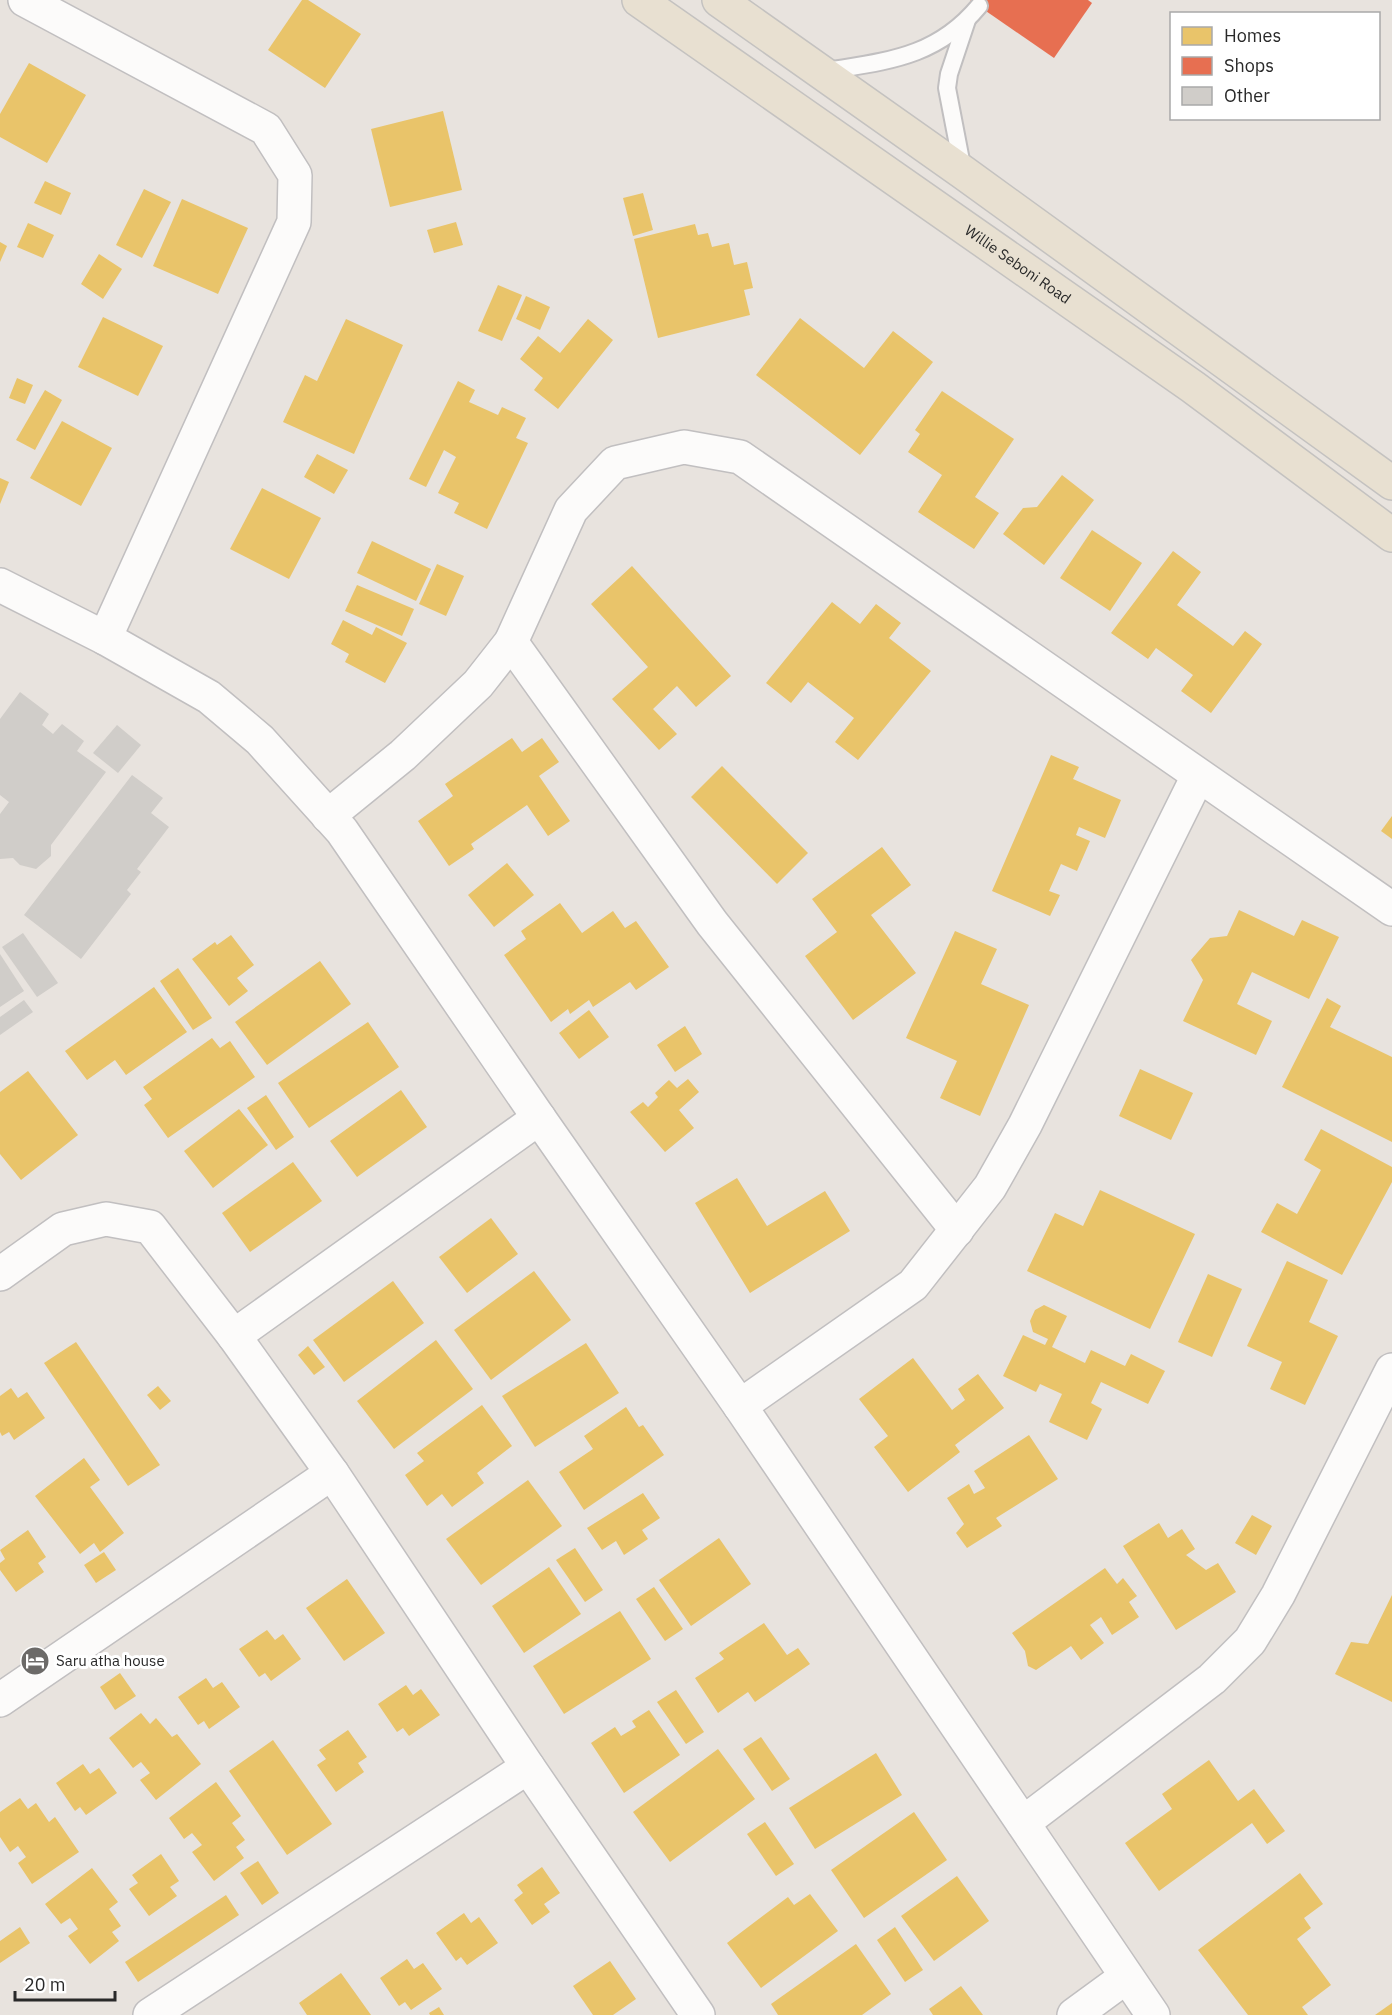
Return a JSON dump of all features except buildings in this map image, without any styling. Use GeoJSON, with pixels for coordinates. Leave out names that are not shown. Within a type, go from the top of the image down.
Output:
{"type":"FeatureCollection","features":[{"type":"Feature","properties":{"kind":"main road","name":"Willie Seboni Road"},"geometry":{"type":"LineString","coordinates":[[639,0],[1194,387],[1392,536]]}},
{"type":"Feature","properties":{"kind":"main road"},"geometry":{"type":"LineString","coordinates":[[719,0],[964,173],[1392,483]]}},
{"type":"Feature","properties":{"kind":"street"},"geometry":{"type":"LineString","coordinates":[[25,0],[266,129],[295,175],[294,222],[105,638]]}},
{"type":"Feature","properties":{"kind":"street"},"geometry":{"type":"LineString","coordinates":[[328,816],[404,755],[478,684],[511,642],[571,510],[615,463],[684,447],[740,457],[1392,909]]}},
{"type":"Feature","properties":{"kind":"street"},"geometry":{"type":"LineString","coordinates":[[0,585],[105,638],[209,697],[260,740],[342,831],[740,1406],[1153,2015]]}},
{"type":"Feature","properties":{"kind":"street"},"geometry":{"type":"LineString","coordinates":[[511,642],[712,923],[957,1230]]}},
{"type":"Feature","properties":{"kind":"street"},"geometry":{"type":"LineString","coordinates":[[740,1406],[913,1285],[990,1187],[1025,1125],[1198,776]]}},
{"type":"Feature","properties":{"kind":"street"},"geometry":{"type":"LineString","coordinates":[[234,1336],[539,1118]]}},
{"type":"Feature","properties":{"kind":"street"},"geometry":{"type":"LineString","coordinates":[[0,1274],[63,1229],[106,1219],[150,1227],[234,1336],[332,1473],[528,1767],[698,2015]]}},
{"type":"Feature","properties":{"kind":"street"},"geometry":{"type":"LineString","coordinates":[[1023,1823],[1212,1679],[1250,1641],[1278,1595],[1392,1370]]}},
{"type":"Feature","properties":{"kind":"street"},"geometry":{"type":"LineString","coordinates":[[0,1700],[332,1473]]}},
{"type":"Feature","properties":{"kind":"street"},"geometry":{"type":"LineString","coordinates":[[150,2015],[528,1767]]}},
{"type":"Feature","properties":{"kind":"street"},"geometry":{"type":"LineString","coordinates":[[1074,2015],[1126,1977]]}},
{"type":"Feature","properties":{"kind":"lane"},"geometry":{"type":"LineString","coordinates":[[820,72],[906,57],[940,41],[967,20],[979,6]]}},
{"type":"Feature","properties":{"kind":"lane"},"geometry":{"type":"LineString","coordinates":[[964,173],[947,88],[949,74],[967,20]]}},
{"type":"Feature","properties":{"kind":"place","name":"Saru atha house"},"geometry":{"type":"Point","coordinates":[35,1661]}}]}
